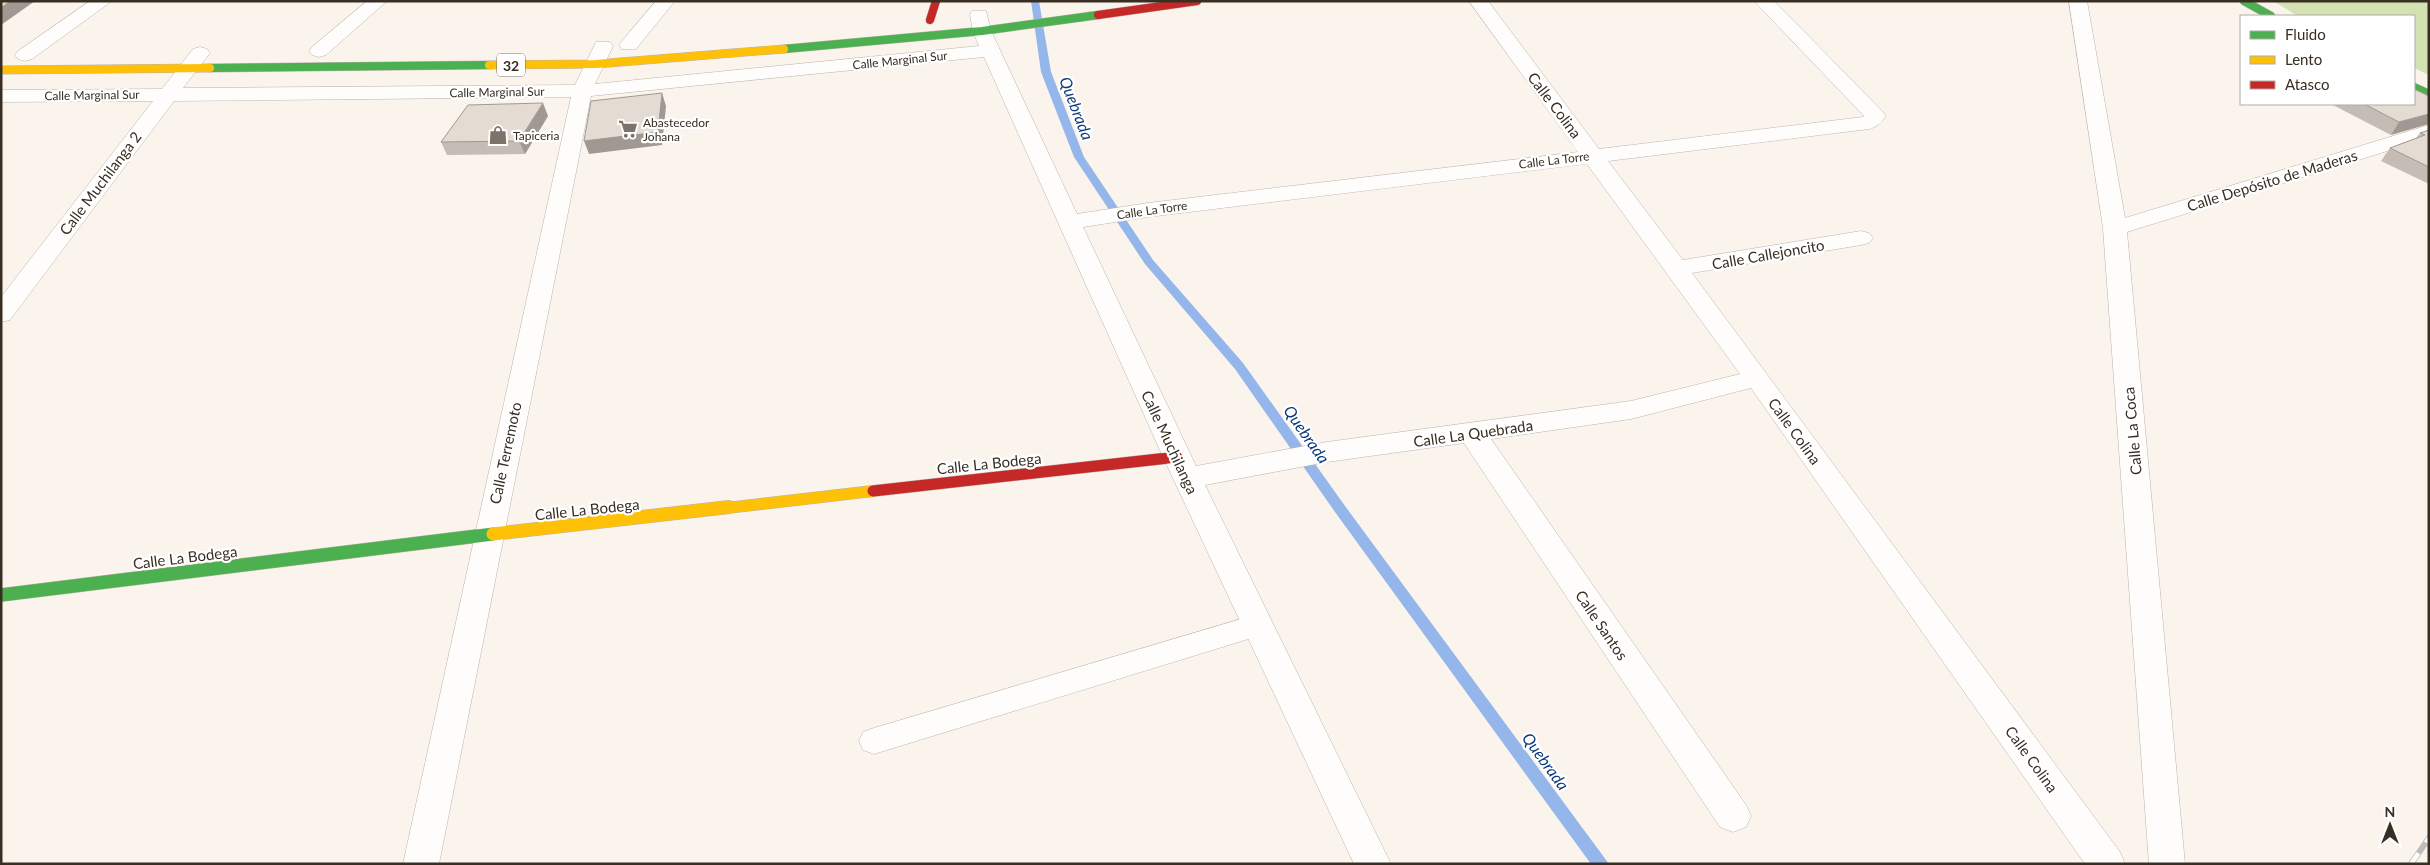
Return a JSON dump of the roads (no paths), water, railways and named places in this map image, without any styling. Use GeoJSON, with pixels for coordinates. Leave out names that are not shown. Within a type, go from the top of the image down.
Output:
{"type":"FeatureCollection","features":[{"type":"Feature","properties":{"kind":"main road"},"geometry":{"type":"LineString","coordinates":[[930,20],[936,1]]}},
{"type":"Feature","properties":{"kind":"main road","name":"32"},"geometry":{"type":"LineString","coordinates":[[1,70],[194,57],[609,49],[725,55],[983,25],[1019,26],[1197,1]]}},
{"type":"Feature","properties":{"kind":"main road"},"geometry":{"type":"LineString","coordinates":[[2244,1],[2269,15]]}},
{"type":"Feature","properties":{"kind":"main road","name":"32"},"geometry":{"type":"LineString","coordinates":[[609,49],[648,43]]}},
{"type":"Feature","properties":{"kind":"main road"},"geometry":{"type":"LineString","coordinates":[[314,51],[338,51]]}},
{"type":"Feature","properties":{"kind":"main road"},"geometry":{"type":"LineString","coordinates":[[17,55],[45,54]]}},
{"type":"Feature","properties":{"kind":"main road"},"geometry":{"type":"LineString","coordinates":[[2415,87],[2429,94]]}},
{"type":"Feature","properties":{"kind":"main road","name":"Calle La Bodega"},"geometry":{"type":"LineString","coordinates":[[1,595],[488,535],[1182,468]]}},
{"type":"Feature","properties":{"kind":"street"},"geometry":{"type":"LineString","coordinates":[[17,55],[102,1]]}},
{"type":"Feature","properties":{"kind":"street"},"geometry":{"type":"LineString","coordinates":[[314,51],[378,1]]}},
{"type":"Feature","properties":{"kind":"street","name":"Calle Terremoto"},"geometry":{"type":"LineString","coordinates":[[420,864],[582,91],[609,49],[666,1]]}},
{"type":"Feature","properties":{"kind":"street","name":"Calle Colina"},"geometry":{"type":"LineString","coordinates":[[1478,1],[1757,378],[2108,864]]}},
{"type":"Feature","properties":{"kind":"street","name":"Calle La Torre"},"geometry":{"type":"LineString","coordinates":[[1081,220],[1592,155],[1869,123],[1876,116],[1763,1]]}},
{"type":"Feature","properties":{"kind":"street","name":"Calle La Coca"},"geometry":{"type":"LineString","coordinates":[[2078,1],[2115,228],[2167,864]]}},
{"type":"Feature","properties":{"kind":"street","name":"Calle Marginal Sur"},"geometry":{"type":"LineString","coordinates":[[1,96],[582,91],[983,25]]}},
{"type":"Feature","properties":{"kind":"street","name":"Calle Muchilanga"},"geometry":{"type":"LineString","coordinates":[[983,25],[1081,220],[1182,468],[1373,864]]}},
{"type":"Feature","properties":{"kind":"street","name":"Calle Muchilanga 2"},"geometry":{"type":"LineString","coordinates":[[1,314],[194,57]]}},
{"type":"Feature","properties":{"kind":"street","name":"Calle Depósito de Maderas"},"geometry":{"type":"LineString","coordinates":[[2115,228],[2429,131]]}},
{"type":"Feature","properties":{"kind":"street","name":"Calle Callejoncito"},"geometry":{"type":"LineString","coordinates":[[1675,269],[1861,238]]}},
{"type":"Feature","properties":{"kind":"street","name":"Calle La Quebrada"},"geometry":{"type":"LineString","coordinates":[[1182,468],[1245,466],[1328,452],[1631,410],[1757,378]]}},
{"type":"Feature","properties":{"kind":"street","name":"Calle Santos"},"geometry":{"type":"LineString","coordinates":[[1472,433],[1733,816]]}},
{"type":"Feature","properties":{"kind":"lane"},"geometry":{"type":"LineString","coordinates":[[874,742],[1258,625]]}},
{"type":"Feature","properties":{"kind":"waterway","name":"Quebrada"},"geometry":{"type":"LineString","coordinates":[[1035,1],[1046,72],[1079,157],[1149,262],[1239,366],[1340,509],[1601,864]]}},
{"type":"Feature","properties":{"kind":"railway"},"geometry":{"type":"LineString","coordinates":[[2411,864],[2429,838]]}},
{"type":"Feature","properties":{"kind":"place","name":"Abastecedor Johana"},"geometry":{"type":"Point","coordinates":[628,129]}},
{"type":"Feature","properties":{"kind":"place","name":"Tapiceria"},"geometry":{"type":"Point","coordinates":[498,135]}}]}
